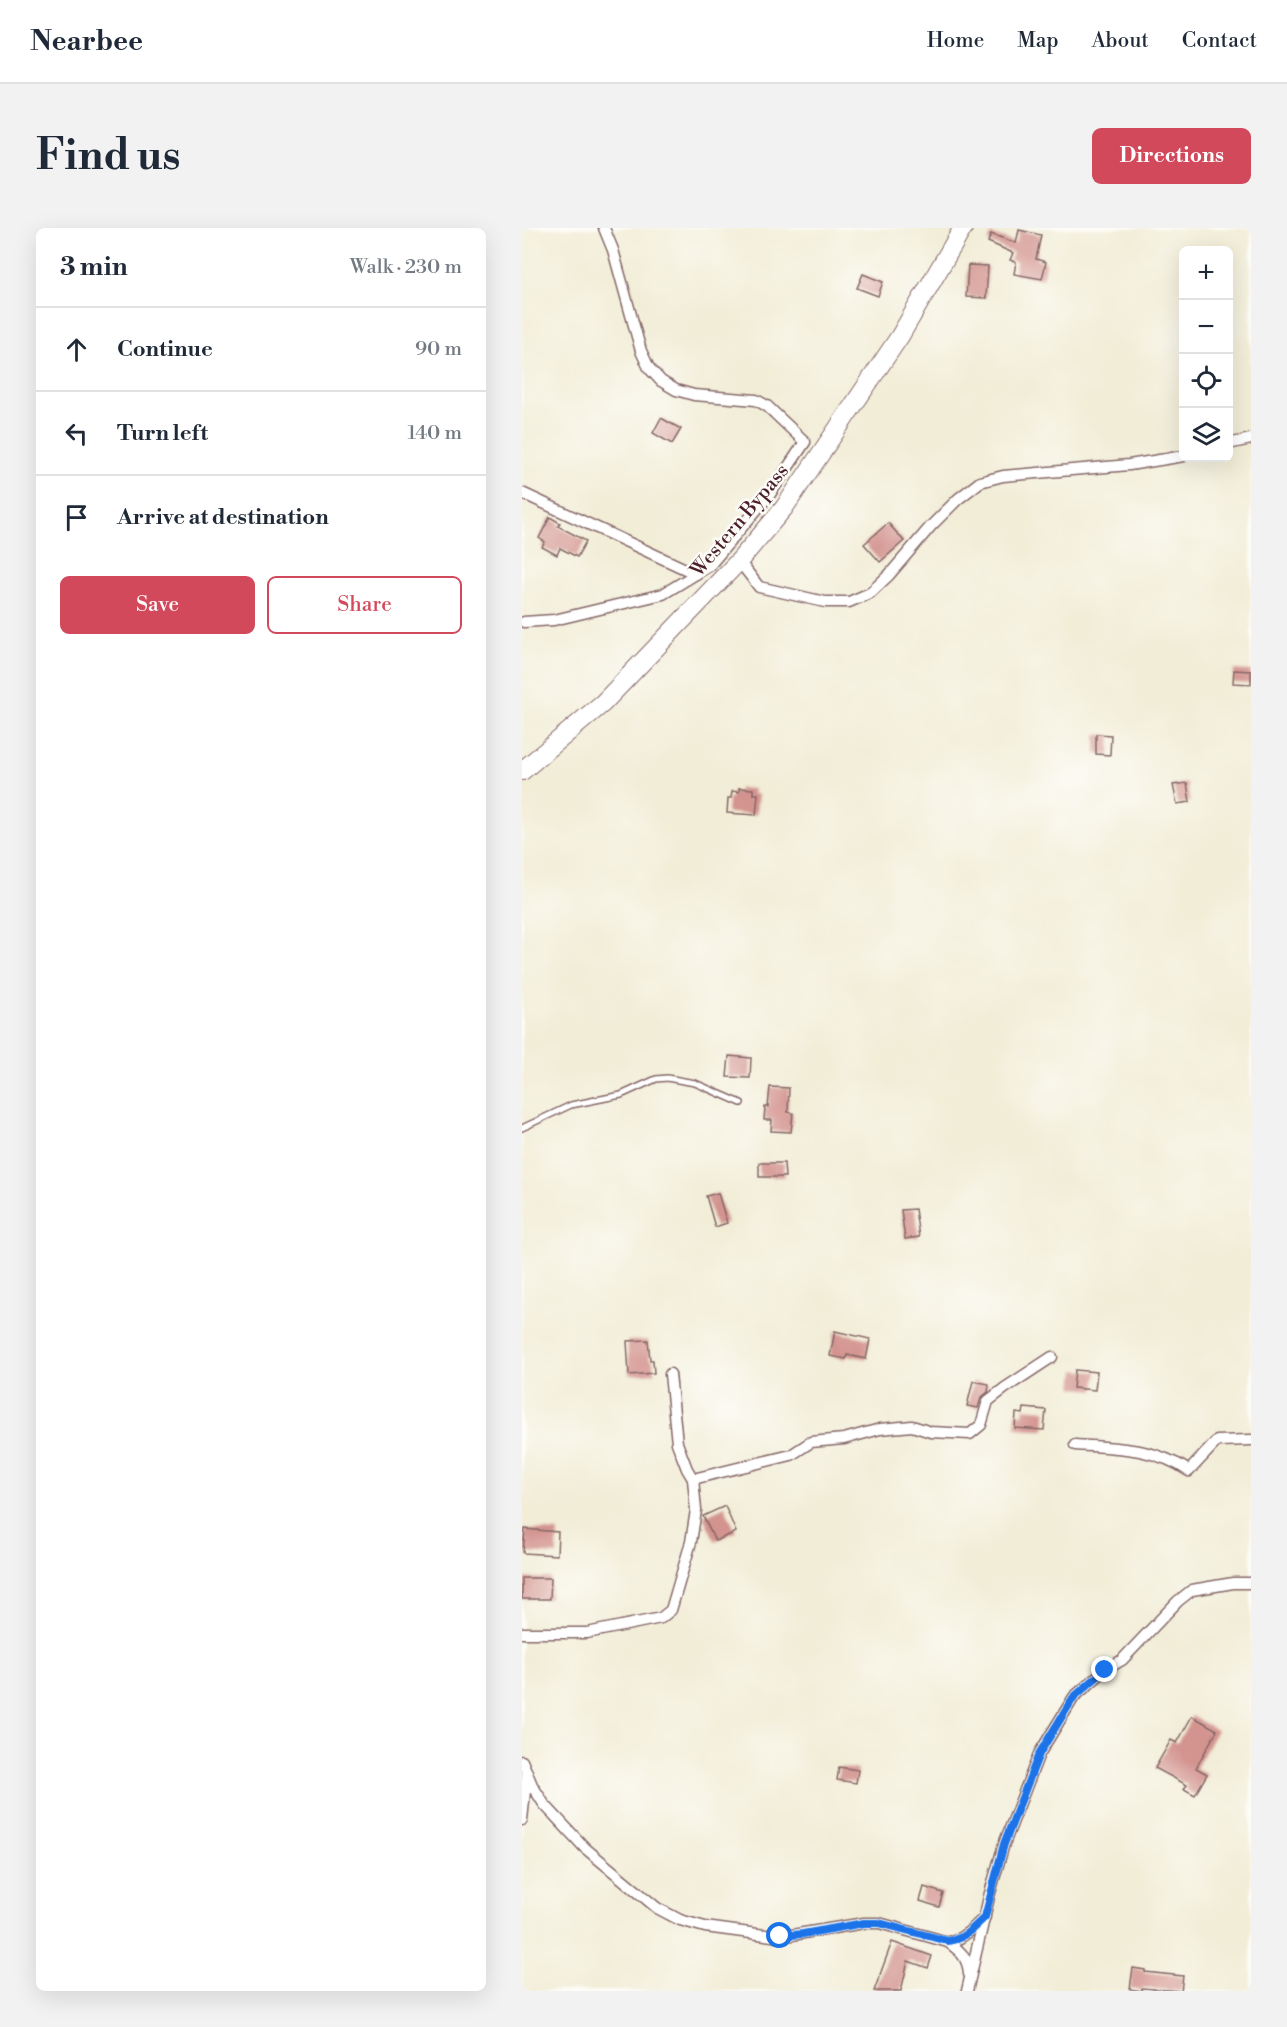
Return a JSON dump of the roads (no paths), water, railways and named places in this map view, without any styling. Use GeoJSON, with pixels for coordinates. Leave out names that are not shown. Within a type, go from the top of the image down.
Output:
{"type":"FeatureCollection","features":[{"type":"Feature","properties":{"kind":"main road","name":"Western Bypass"},"geometry":{"type":"LineString","coordinates":[[522,771],[603,703],[739,561],[784,508],[887,355],[963,228]]}},
{"type":"Feature","properties":{"kind":"street"},"geometry":{"type":"LineString","coordinates":[[524,622],[554,620],[663,594],[709,566],[770,494],[805,442],[767,406],[756,400],[694,395],[676,390],[655,375],[641,351],[613,250],[604,228]]}},
{"type":"Feature","properties":{"kind":"street"},"geometry":{"type":"LineString","coordinates":[[1233,443],[1251,438]]}},
{"type":"Feature","properties":{"kind":"street"},"geometry":{"type":"LineString","coordinates":[[739,561],[759,587],[825,602],[849,602],[870,593],[889,575],[938,519],[980,482],[1003,476],[1129,465],[1179,457]]}},
{"type":"Feature","properties":{"kind":"street"},"geometry":{"type":"LineString","coordinates":[[522,493],[696,574]]}},
{"type":"Feature","properties":{"kind":"street"},"geometry":{"type":"LineString","coordinates":[[693,1479],[791,1455],[811,1442],[844,1439],[880,1429],[912,1426],[931,1432],[970,1434],[981,1425],[988,1401],[1052,1357]]}},
{"type":"Feature","properties":{"kind":"street"},"geometry":{"type":"LineString","coordinates":[[522,1632],[587,1633],[661,1618],[671,1610],[691,1542],[696,1510],[693,1479],[677,1443],[670,1374]]}},
{"type":"Feature","properties":{"kind":"street"},"geometry":{"type":"LineString","coordinates":[[1075,1445],[1144,1450],[1172,1459],[1189,1471],[1217,1440],[1251,1440]]}},
{"type":"Feature","properties":{"kind":"street"},"geometry":{"type":"LineString","coordinates":[[968,1987],[1004,1844],[1039,1754],[1074,1697],[1105,1670],[1122,1660],[1178,1600],[1192,1590],[1251,1582]]}},
{"type":"Feature","properties":{"kind":"street"},"geometry":{"type":"LineString","coordinates":[[522,1761],[544,1804],[585,1848],[657,1908],[680,1920],[705,1927],[780,1936],[864,1923],[879,1923],[948,1941],[968,1962],[968,1987]]}},
{"type":"Feature","properties":{"kind":"street"},"geometry":{"type":"LineString","coordinates":[[522,1820],[527,1772]]}},
{"type":"Feature","properties":{"kind":"street"},"geometry":{"type":"LineString","coordinates":[[948,1941],[960,1938],[985,1917]]}},
{"type":"Feature","properties":{"kind":"lane"},"geometry":{"type":"LineString","coordinates":[[522,1128],[571,1105],[621,1095],[656,1078],[695,1083],[741,1102]]}}]}
